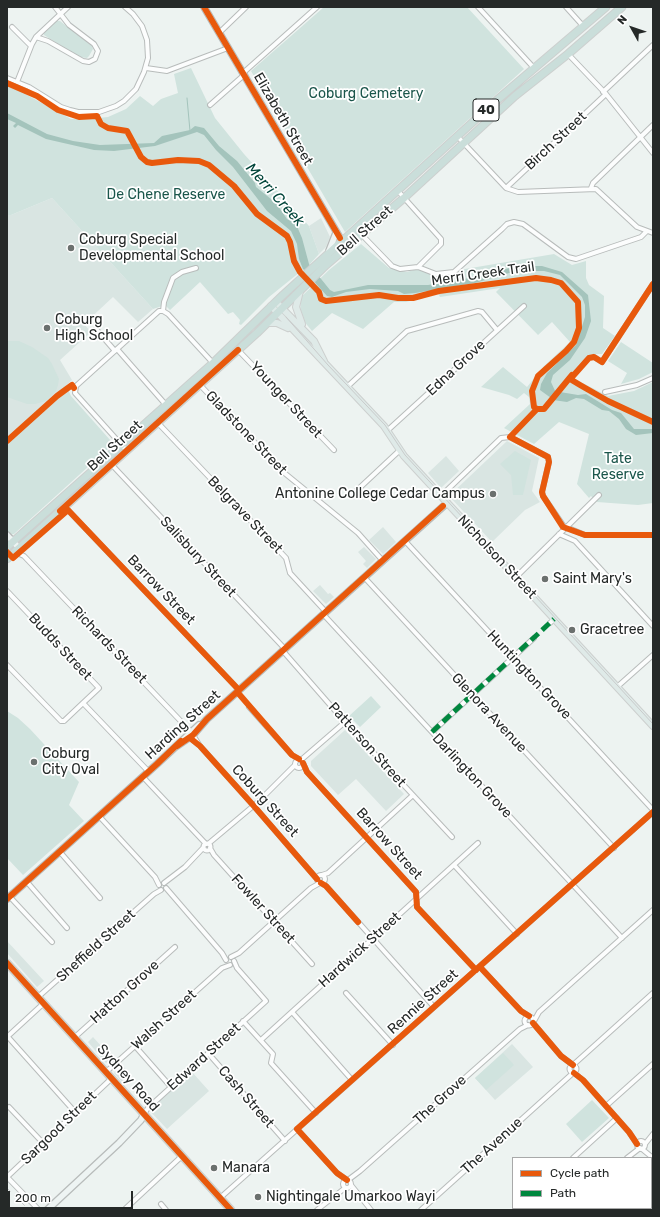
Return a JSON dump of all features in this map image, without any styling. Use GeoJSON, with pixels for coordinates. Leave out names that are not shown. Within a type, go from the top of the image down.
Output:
{"type":"FeatureCollection","features":[{"type":"Feature","properties":{"kind":"highway","name":"Bell Street"},"geometry":{"type":"LineString","coordinates":[[7,559],[268,323],[301,285],[398,192],[534,68],[606,7]]}},
{"type":"Feature","properties":{"kind":"highway","name":"Bell Street"},"geometry":{"type":"LineString","coordinates":[[317,269],[327,255],[362,235],[515,96],[557,64],[622,7]]}},
{"type":"Feature","properties":{"kind":"highway"},"geometry":{"type":"LineString","coordinates":[[547,57],[557,64]]}},
{"type":"Feature","properties":{"kind":"highway","name":"Bell Street"},"geometry":{"type":"LineString","coordinates":[[7,547],[213,363],[273,304],[301,285]]}},
{"type":"Feature","properties":{"kind":"highway"},"geometry":{"type":"LineString","coordinates":[[250,327],[257,333]]}},
{"type":"Feature","properties":{"kind":"highway","name":"Sydney Road"},"geometry":{"type":"LineString","coordinates":[[7,963],[231,1210]]}},
{"type":"Feature","properties":{"kind":"main road"},"geometry":{"type":"LineString","coordinates":[[301,285],[296,307],[302,328]]}},
{"type":"Feature","properties":{"kind":"main road","name":"Nicholson Street"},"geometry":{"type":"LineString","coordinates":[[273,304],[302,328],[316,344],[328,367]]}},
{"type":"Feature","properties":{"kind":"main road","name":"Nicholson Street"},"geometry":{"type":"LineString","coordinates":[[279,310],[291,329],[388,430],[400,450],[516,577],[552,621],[653,726]]}},
{"type":"Feature","properties":{"kind":"main road"},"geometry":{"type":"LineString","coordinates":[[268,323],[277,323],[291,329]]}},
{"type":"Feature","properties":{"kind":"street"},"geometry":{"type":"LineString","coordinates":[[36,37],[48,41],[83,61],[89,62],[95,59],[98,51],[94,44],[69,24],[55,7]]}},
{"type":"Feature","properties":{"kind":"street"},"geometry":{"type":"LineString","coordinates":[[17,82],[36,37],[68,7]]}},
{"type":"Feature","properties":{"kind":"street"},"geometry":{"type":"LineString","coordinates":[[7,78],[45,96],[61,107],[78,112],[99,112],[112,108],[124,101],[136,89],[146,68],[148,58],[147,40],[142,26],[133,14],[125,7]]}},
{"type":"Feature","properties":{"kind":"street","name":"Elizabeth Street"},"geometry":{"type":"LineString","coordinates":[[204,7],[344,245]]}},
{"type":"Feature","properties":{"kind":"street"},"geometry":{"type":"LineString","coordinates":[[219,32],[246,7]]}},
{"type":"Feature","properties":{"kind":"street"},"geometry":{"type":"LineString","coordinates":[[210,105],[317,7]]}},
{"type":"Feature","properties":{"kind":"street"},"geometry":{"type":"LineString","coordinates":[[478,7],[534,68]]}},
{"type":"Feature","properties":{"kind":"street"},"geometry":{"type":"LineString","coordinates":[[566,7],[584,27]]}},
{"type":"Feature","properties":{"kind":"street"},"geometry":{"type":"LineString","coordinates":[[12,27],[31,46]]}},
{"type":"Feature","properties":{"kind":"street","name":"Birch Street"},"geometry":{"type":"LineString","coordinates":[[506,188],[653,45]]}},
{"type":"Feature","properties":{"kind":"street"},"geometry":{"type":"LineString","coordinates":[[146,68],[168,71],[228,48]]}},
{"type":"Feature","properties":{"kind":"street"},"geometry":{"type":"LineString","coordinates":[[568,54],[604,93],[653,153]]}},
{"type":"Feature","properties":{"kind":"street"},"geometry":{"type":"LineString","coordinates":[[591,188],[593,183],[653,125]]}},
{"type":"Feature","properties":{"kind":"street"},"geometry":{"type":"LineString","coordinates":[[458,137],[506,188],[518,192],[591,188],[599,191],[637,227],[653,234]]}},
{"type":"Feature","properties":{"kind":"street"},"geometry":{"type":"LineString","coordinates":[[398,192],[441,239],[441,244],[418,267]]}},
{"type":"Feature","properties":{"kind":"street"},"geometry":{"type":"LineString","coordinates":[[362,235],[392,266],[400,269],[418,267],[436,274],[454,272],[507,224],[514,222],[523,224],[568,256],[576,258],[641,237],[647,232]]}},
{"type":"Feature","properties":{"kind":"street"},"geometry":{"type":"LineString","coordinates":[[327,255],[336,233]]}},
{"type":"Feature","properties":{"kind":"street"},"geometry":{"type":"LineString","coordinates":[[127,451],[75,393],[74,388],[161,311],[174,278],[182,272],[196,268]]}},
{"type":"Feature","properties":{"kind":"street"},"geometry":{"type":"LineString","coordinates":[[594,357],[602,362],[653,284]]}},
{"type":"Feature","properties":{"kind":"street","name":"Edna Grove"},"geometry":{"type":"LineString","coordinates":[[388,430],[524,306]]}},
{"type":"Feature","properties":{"kind":"street"},"geometry":{"type":"LineString","coordinates":[[161,311],[213,363]]}},
{"type":"Feature","properties":{"kind":"street"},"geometry":{"type":"LineString","coordinates":[[347,387],[410,330],[480,311],[497,330]]}},
{"type":"Feature","properties":{"kind":"street"},"geometry":{"type":"LineString","coordinates":[[96,329],[166,405]]}},
{"type":"Feature","properties":{"kind":"street","name":"Younger Street"},"geometry":{"type":"LineString","coordinates":[[238,350],[334,450]]}},
{"type":"Feature","properties":{"kind":"street"},"geometry":{"type":"LineString","coordinates":[[605,392],[637,385],[653,378]]}},
{"type":"Feature","properties":{"kind":"street","name":"Gladstone Street"},"geometry":{"type":"LineString","coordinates":[[200,385],[282,471],[358,533],[383,561]]}},
{"type":"Feature","properties":{"kind":"street","name":"Belgrave Street"},"geometry":{"type":"LineString","coordinates":[[158,423],[286,558],[290,573],[325,613]]}},
{"type":"Feature","properties":{"kind":"street"},"geometry":{"type":"LineString","coordinates":[[441,496],[502,438],[510,437],[548,457],[549,462],[542,492],[543,496],[566,528],[585,535],[653,535]]}},
{"type":"Feature","properties":{"kind":"street"},"geometry":{"type":"LineString","coordinates":[[353,494],[400,450]]}},
{"type":"Feature","properties":{"kind":"street","name":"Salisbury Street"},"geometry":{"type":"LineString","coordinates":[[112,465],[284,650]]}},
{"type":"Feature","properties":{"kind":"street"},"geometry":{"type":"LineString","coordinates":[[516,577],[599,495]]}},
{"type":"Feature","properties":{"kind":"street","name":"Harding Street"},"geometry":{"type":"LineString","coordinates":[[8,898],[447,503]]}},
{"type":"Feature","properties":{"kind":"street","name":"Barrow Street"},"geometry":{"type":"LineString","coordinates":[[65,507],[239,690]]}},
{"type":"Feature","properties":{"kind":"street"},"geometry":{"type":"LineString","coordinates":[[559,534],[575,541],[653,626]]}},
{"type":"Feature","properties":{"kind":"street"},"geometry":{"type":"LineString","coordinates":[[7,535],[17,550],[24,556]]}},
{"type":"Feature","properties":{"kind":"street","name":"Huntington Grove"},"geometry":{"type":"LineString","coordinates":[[405,541],[653,811]]}},
{"type":"Feature","properties":{"kind":"street"},"geometry":{"type":"LineString","coordinates":[[7,547],[17,550]]}},
{"type":"Feature","properties":{"kind":"street","name":"Richards Street"},"geometry":{"type":"LineString","coordinates":[[17,550],[192,734]]}},
{"type":"Feature","properties":{"kind":"street","name":"Glenora Avenue"},"geometry":{"type":"LineString","coordinates":[[364,577],[614,848]]}},
{"type":"Feature","properties":{"kind":"street","name":"Budds Street"},"geometry":{"type":"LineString","coordinates":[[7,591],[99,688],[83,703],[149,772]]}},
{"type":"Feature","properties":{"kind":"street","name":"Darlington Grove"},"geometry":{"type":"LineString","coordinates":[[325,613],[432,732],[622,938]]}},
{"type":"Feature","properties":{"kind":"street"},"geometry":{"type":"LineString","coordinates":[[432,732],[534,638]]}},
{"type":"Feature","properties":{"kind":"street","name":"Patterson Street"},"geometry":{"type":"LineString","coordinates":[[284,650],[345,722],[452,837]]}},
{"type":"Feature","properties":{"kind":"street"},"geometry":{"type":"LineString","coordinates":[[617,687],[653,655]]}},
{"type":"Feature","properties":{"kind":"street"},"geometry":{"type":"LineString","coordinates":[[7,665],[61,721],[64,721],[83,703]]}},
{"type":"Feature","properties":{"kind":"street"},"geometry":{"type":"LineString","coordinates":[[249,707],[292,755],[302,761]]}},
{"type":"Feature","properties":{"kind":"street"},"geometry":{"type":"LineString","coordinates":[[207,847],[345,722]]}},
{"type":"Feature","properties":{"kind":"street","name":"Coburg Street"},"geometry":{"type":"LineString","coordinates":[[192,734],[200,746],[312,871],[321,879]]}},
{"type":"Feature","properties":{"kind":"street"},"geometry":{"type":"LineString","coordinates":[[292,755],[297,766]]}},
{"type":"Feature","properties":{"kind":"street"},"geometry":{"type":"LineString","coordinates":[[297,766],[302,761]]}},
{"type":"Feature","properties":{"kind":"street","name":"Barrow Street"},"geometry":{"type":"LineString","coordinates":[[302,761],[307,772]]}},
{"type":"Feature","properties":{"kind":"street","name":"Barrow Street"},"geometry":{"type":"LineString","coordinates":[[297,766],[307,772],[416,892],[417,906],[521,1011],[529,1023]]}},
{"type":"Feature","properties":{"kind":"street","name":"Fowler Street"},"geometry":{"type":"LineString","coordinates":[[143,777],[312,964]]}},
{"type":"Feature","properties":{"kind":"street","name":"Walsh Street"},"geometry":{"type":"LineString","coordinates":[[106,1072],[413,795]]}},
{"type":"Feature","properties":{"kind":"street","name":"Rennie Street"},"geometry":{"type":"LineString","coordinates":[[220,1198],[614,848],[653,811]]}},
{"type":"Feature","properties":{"kind":"street"},"geometry":{"type":"LineString","coordinates":[[99,816],[237,968]]}},
{"type":"Feature","properties":{"kind":"street","name":"Hardwick Street"},"geometry":{"type":"LineString","coordinates":[[261,1040],[478,843]]}},
{"type":"Feature","properties":{"kind":"street","name":"Sheffield Street"},"geometry":{"type":"LineString","coordinates":[[7,1037],[41,1000],[154,894],[207,847]]}},
{"type":"Feature","properties":{"kind":"street"},"geometry":{"type":"LineString","coordinates":[[60,852],[100,898]]}},
{"type":"Feature","properties":{"kind":"street"},"geometry":{"type":"LineString","coordinates":[[454,865],[517,934]]}},
{"type":"Feature","properties":{"kind":"street"},"geometry":{"type":"LineString","coordinates":[[321,879],[434,1007]]}},
{"type":"Feature","properties":{"kind":"street"},"geometry":{"type":"LineString","coordinates":[[26,882],[67,928]]}},
{"type":"Feature","properties":{"kind":"street"},"geometry":{"type":"LineString","coordinates":[[8,898],[52,942]]}},
{"type":"Feature","properties":{"kind":"street","name":"The Grove"},"geometry":{"type":"LineString","coordinates":[[317,1210],[529,1023],[539,1012],[653,910]]}},
{"type":"Feature","properties":{"kind":"street","name":"Hatton Grove"},"geometry":{"type":"LineString","coordinates":[[75,1037],[175,947]]}},
{"type":"Feature","properties":{"kind":"street"},"geometry":{"type":"LineString","coordinates":[[230,959],[230,965],[237,968]]}},
{"type":"Feature","properties":{"kind":"street","name":"Walsh Street"},"geometry":{"type":"LineString","coordinates":[[222,968],[230,965]]}},
{"type":"Feature","properties":{"kind":"street","name":"Edward Street"},"geometry":{"type":"LineString","coordinates":[[144,1114],[148,1108],[266,1001],[237,968]]}},
{"type":"Feature","properties":{"kind":"street"},"geometry":{"type":"LineString","coordinates":[[346,993],[393,1045]]}},
{"type":"Feature","properties":{"kind":"street","name":"The Avenue"},"geometry":{"type":"LineString","coordinates":[[421,1210],[563,1082],[584,1055],[653,993]]}},
{"type":"Feature","properties":{"kind":"street","name":"Barrow Street"},"geometry":{"type":"LineString","coordinates":[[521,1011],[530,1016],[529,1023]]}},
{"type":"Feature","properties":{"kind":"street"},"geometry":{"type":"LineString","coordinates":[[292,1012],[352,1080]]}},
{"type":"Feature","properties":{"kind":"street","name":"The Grove"},"geometry":{"type":"LineString","coordinates":[[530,1016],[539,1012]]}},
{"type":"Feature","properties":{"kind":"street"},"geometry":{"type":"LineString","coordinates":[[243,1021],[274,1055],[271,1062],[316,1113]]}},
{"type":"Feature","properties":{"kind":"street"},"geometry":{"type":"LineString","coordinates":[[529,1023],[538,1030],[653,1157]]}},
{"type":"Feature","properties":{"kind":"street"},"geometry":{"type":"LineString","coordinates":[[7,1037],[75,1112]]}},
{"type":"Feature","properties":{"kind":"street"},"geometry":{"type":"LineString","coordinates":[[135,1046],[171,1087]]}},
{"type":"Feature","properties":{"kind":"street","name":"Cash Street"},"geometry":{"type":"LineString","coordinates":[[208,1053],[285,1140]]}},
{"type":"Feature","properties":{"kind":"street"},"geometry":{"type":"LineString","coordinates":[[606,1106],[653,1064]]}},
{"type":"Feature","properties":{"kind":"street","name":"Sargood Street"},"geometry":{"type":"LineString","coordinates":[[7,1177],[112,1078]]}},
{"type":"Feature","properties":{"kind":"street"},"geometry":{"type":"LineString","coordinates":[[9,1107],[44,1143]]}},
{"type":"Feature","properties":{"kind":"street"},"geometry":{"type":"LineString","coordinates":[[47,1210],[119,1143],[142,1119],[144,1114]]}},
{"type":"Feature","properties":{"kind":"street"},"geometry":{"type":"LineString","coordinates":[[574,1157],[617,1118]]}},
{"type":"Feature","properties":{"kind":"street"},"geometry":{"type":"LineString","coordinates":[[297,1129],[371,1210]]}},
{"type":"Feature","properties":{"kind":"street"},"geometry":{"type":"LineString","coordinates":[[628,1157],[653,1134]]}},
{"type":"Feature","properties":{"kind":"street"},"geometry":{"type":"LineString","coordinates":[[124,1210],[182,1156]]}},
{"type":"Feature","properties":{"kind":"street"},"geometry":{"type":"LineString","coordinates":[[7,1177],[39,1210]]}},
{"type":"Feature","properties":{"kind":"street"},"geometry":{"type":"LineString","coordinates":[[161,1204],[166,1210]]}},
{"type":"Feature","properties":{"kind":"shaded area"},"geometry":{"type":"Polygon","coordinates":[[[7,113],[47,134],[73,141],[100,145],[154,143],[162,136],[190,130],[195,126],[204,128],[219,146],[237,161],[255,183],[256,187],[276,203],[287,219],[296,224],[302,238],[309,264],[330,290],[334,292],[368,285],[428,285],[460,280],[518,266],[542,266],[562,272],[588,295],[591,321],[585,338],[570,360],[553,375],[551,382],[556,393],[551,398],[540,390],[541,384],[547,373],[576,345],[585,317],[585,305],[582,297],[560,275],[544,271],[516,271],[475,283],[415,293],[404,294],[398,291],[370,289],[346,292],[332,297],[327,296],[303,269],[299,259],[297,244],[291,231],[267,211],[233,167],[204,135],[197,132],[155,146],[114,151],[94,150],[46,139],[18,125],[15,128],[13,126],[16,123],[7,119],[7,113]]]}},
{"type":"Feature","properties":{"kind":"shaded area","name":"Coburg High School"},"geometry":{"type":"Polygon","coordinates":[[[52,198],[153,309],[138,322],[113,297],[84,324],[91,332],[60,360],[72,380],[7,440],[7,215],[11,215],[52,198]]]}},
{"type":"Feature","properties":{"kind":"shaded area"},"geometry":{"type":"Polygon","coordinates":[[[321,218],[330,237],[326,247],[319,254],[309,226],[321,218]]]}},
{"type":"Feature","properties":{"kind":"shaded area"},"geometry":{"type":"Polygon","coordinates":[[[560,392],[578,395],[586,394],[612,410],[621,413],[634,429],[653,429],[653,433],[636,435],[626,429],[619,419],[609,411],[602,410],[584,399],[576,398],[567,402],[553,400],[560,392]]]}},
{"type":"Feature","properties":{"kind":"shaded area","name":"Antonine College Cedar Campus"},"geometry":{"type":"Polygon","coordinates":[[[507,441],[539,458],[532,491],[540,502],[525,510],[492,542],[449,496],[507,441]]]}},
{"type":"Feature","properties":{"kind":"shaded area"},"geometry":{"type":"Polygon","coordinates":[[[446,456],[459,471],[441,488],[428,473],[446,456]]]}},
{"type":"Feature","properties":{"kind":"shaded area"},"geometry":{"type":"Polygon","coordinates":[[[383,527],[396,542],[383,554],[369,540],[383,527]]]}},
{"type":"Feature","properties":{"kind":"shaded area"},"geometry":{"type":"Polygon","coordinates":[[[364,547],[376,559],[367,568],[363,564],[366,561],[358,552],[364,547]]]}},
{"type":"Feature","properties":{"kind":"shaded area"},"geometry":{"type":"Polygon","coordinates":[[[320,585],[328,594],[330,593],[334,597],[326,604],[313,591],[320,585]]]}},
{"type":"Feature","properties":{"kind":"shaded area"},"geometry":{"type":"Polygon","coordinates":[[[345,730],[404,794],[386,811],[356,779],[338,795],[311,766],[311,761],[345,730]]]}},
{"type":"Feature","properties":{"kind":"shaded area"},"geometry":{"type":"Polygon","coordinates":[[[7,941],[44,981],[37,987],[7,953],[7,941]]]}},
{"type":"Feature","properties":{"kind":"shaded area"},"geometry":{"type":"Polygon","coordinates":[[[93,1037],[112,1058],[106,1063],[88,1042],[93,1037]]]}},
{"type":"Feature","properties":{"kind":"shaded area"},"geometry":{"type":"Polygon","coordinates":[[[512,1044],[533,1067],[495,1100],[475,1078],[512,1044]]]}},
{"type":"Feature","properties":{"kind":"shaded area"},"geometry":{"type":"Polygon","coordinates":[[[122,1065],[132,1076],[123,1083],[114,1073],[122,1065]]]}},
{"type":"Feature","properties":{"kind":"shaded area"},"geometry":{"type":"Polygon","coordinates":[[[192,1072],[209,1091],[167,1129],[149,1110],[192,1072]]]}},
{"type":"Feature","properties":{"kind":"green space","name":"Coburg Cemetery"},"geometry":{"type":"Polygon","coordinates":[[[324,7],[467,7],[524,69],[345,232],[251,71],[324,7]]]}},
{"type":"Feature","properties":{"kind":"green space"},"geometry":{"type":"Polygon","coordinates":[[[57,21],[60,21],[92,46],[93,49],[87,58],[79,57],[44,35],[44,33],[57,21]]]}},
{"type":"Feature","properties":{"kind":"green space","name":"De Chene Reserve"},"geometry":{"type":"Polygon","coordinates":[[[191,68],[215,118],[244,154],[309,226],[319,254],[310,264],[269,297],[241,325],[239,324],[240,320],[233,312],[228,314],[200,282],[170,310],[165,305],[153,309],[52,198],[11,215],[7,215],[7,84],[71,119],[89,119],[108,117],[126,109],[140,96],[153,106],[161,99],[178,93],[174,74],[191,68]]]}},
{"type":"Feature","properties":{"kind":"green space","name":"Tate Reserve"},"geometry":{"type":"Polygon","coordinates":[[[361,244],[389,268],[407,272],[417,269],[437,277],[450,276],[465,269],[554,254],[572,265],[586,261],[586,278],[589,285],[604,296],[603,328],[615,336],[602,354],[593,354],[573,378],[608,396],[634,391],[653,382],[653,503],[638,505],[597,502],[591,496],[589,498],[577,484],[589,434],[559,422],[534,444],[504,428],[530,404],[529,397],[524,393],[517,399],[509,395],[481,387],[503,367],[527,387],[544,366],[570,342],[552,322],[538,335],[496,292],[500,288],[440,297],[438,293],[406,302],[394,302],[363,329],[332,313],[312,331],[303,320],[300,313],[301,297],[329,270],[361,244]]]}},
{"type":"Feature","properties":{"kind":"green space"},"geometry":{"type":"Polygon","coordinates":[[[7,341],[19,341],[32,347],[48,358],[52,364],[59,379],[56,391],[46,401],[35,404],[27,404],[7,397],[7,341]]]}},
{"type":"Feature","properties":{"kind":"green space"},"geometry":{"type":"Polygon","coordinates":[[[621,342],[653,363],[653,372],[639,379],[621,384],[627,373],[608,361],[621,342]]]}},
{"type":"Feature","properties":{"kind":"green space"},"geometry":{"type":"Polygon","coordinates":[[[66,385],[71,396],[111,441],[111,446],[14,534],[10,535],[7,532],[7,440],[66,385]]]}},
{"type":"Feature","properties":{"kind":"green space"},"geometry":{"type":"Polygon","coordinates":[[[515,451],[531,460],[523,495],[513,495],[511,475],[500,464],[515,451]]]}},
{"type":"Feature","properties":{"kind":"green space"},"geometry":{"type":"Polygon","coordinates":[[[371,696],[381,707],[360,727],[349,716],[371,696]]]}},
{"type":"Feature","properties":{"kind":"green space","name":"Coburg City Oval"},"geometry":{"type":"Polygon","coordinates":[[[7,711],[18,718],[30,729],[79,782],[69,805],[84,821],[23,875],[7,858],[7,711]]]}},
{"type":"Feature","properties":{"kind":"green space"},"geometry":{"type":"Polygon","coordinates":[[[503,1053],[514,1065],[486,1090],[475,1078],[503,1053]]]}},
{"type":"Feature","properties":{"kind":"green space"},"geometry":{"type":"Polygon","coordinates":[[[592,1100],[609,1118],[582,1142],[566,1124],[592,1100]]]}},
{"type":"Feature","properties":{"kind":"waterway"},"geometry":{"type":"LineString","coordinates":[[187,98],[190,131]]}},
{"type":"Feature","properties":{"kind":"tram line"},"geometry":{"type":"LineString","coordinates":[[286,317],[328,365],[385,425],[405,455],[653,724]]}},
{"type":"Feature","properties":{"kind":"tram line"},"geometry":{"type":"LineString","coordinates":[[7,961],[232,1210]]}},
{"type":"Feature","properties":{"kind":"railway"},"geometry":{"type":"LineString","coordinates":[[7,1188],[29,1210]]}},
{"type":"Feature","properties":{"kind":"marked path"},"geometry":{"type":"LineString","coordinates":[[432,732],[554,619]]}},
{"type":"Feature","properties":{"kind":"cycle path"},"geometry":{"type":"LineString","coordinates":[[204,7],[340,238]]}},
{"type":"Feature","properties":{"kind":"cycle path","name":"Merri Creek Trail"},"geometry":{"type":"LineString","coordinates":[[7,83],[37,96],[58,110],[79,117],[97,116],[101,124],[108,128],[127,131],[141,157],[147,162],[152,163],[178,160],[199,161],[209,165],[234,186],[257,214],[287,236],[290,242],[294,261],[300,272],[319,292],[321,299],[326,301],[379,295],[398,298],[413,298],[439,291],[536,278],[561,283],[578,302],[579,328],[574,342],[538,376],[532,391],[534,407],[537,409],[544,409],[572,375],[573,376],[570,379],[580,385],[608,401],[653,422]]}},
{"type":"Feature","properties":{"kind":"cycle path"},"geometry":{"type":"LineString","coordinates":[[573,376],[589,358],[594,357],[602,362],[653,284]]}},
{"type":"Feature","properties":{"kind":"cycle path"},"geometry":{"type":"LineString","coordinates":[[60,511],[238,350]]}},
{"type":"Feature","properties":{"kind":"cycle path"},"geometry":{"type":"LineString","coordinates":[[7,441],[57,396],[72,385],[74,388]]}},
{"type":"Feature","properties":{"kind":"cycle path"},"geometry":{"type":"LineString","coordinates":[[537,409],[510,437],[548,457],[549,462],[542,492],[543,496],[563,527],[585,535],[653,535]]}},
{"type":"Feature","properties":{"kind":"cycle path"},"geometry":{"type":"LineString","coordinates":[[177,746],[193,735],[207,719],[443,506]]}},
{"type":"Feature","properties":{"kind":"cycle path"},"geometry":{"type":"LineString","coordinates":[[7,552],[13,558],[68,510],[239,690]]}},
{"type":"Feature","properties":{"kind":"cycle path"},"geometry":{"type":"LineString","coordinates":[[236,693],[239,694],[292,755],[299,759]]}},
{"type":"Feature","properties":{"kind":"cycle path"},"geometry":{"type":"LineString","coordinates":[[190,738],[200,746],[317,879]]}},
{"type":"Feature","properties":{"kind":"cycle path"},"geometry":{"type":"LineString","coordinates":[[7,899],[181,741]]}},
{"type":"Feature","properties":{"kind":"cycle path"},"geometry":{"type":"LineString","coordinates":[[303,763],[307,772],[416,892],[417,907],[476,970]]}},
{"type":"Feature","properties":{"kind":"cycle path"},"geometry":{"type":"LineString","coordinates":[[347,1180],[337,1173],[297,1129],[653,812]]}},
{"type":"Feature","properties":{"kind":"cycle path"},"geometry":{"type":"LineString","coordinates":[[321,883],[326,886],[358,922]]}},
{"type":"Feature","properties":{"kind":"cycle path"},"geometry":{"type":"LineString","coordinates":[[7,963],[231,1210]]}},
{"type":"Feature","properties":{"kind":"cycle path"},"geometry":{"type":"LineString","coordinates":[[480,967],[521,1011],[529,1016]]}},
{"type":"Feature","properties":{"kind":"cycle path"},"geometry":{"type":"LineString","coordinates":[[533,1023],[561,1056],[573,1065]]}},
{"type":"Feature","properties":{"kind":"cycle path"},"geometry":{"type":"LineString","coordinates":[[574,1073],[583,1080],[629,1132],[637,1144]]}},
{"type":"Feature","properties":{"kind":"place","name":"Coburg Special Developmental School"},"geometry":{"type":"Point","coordinates":[71,248]}},
{"type":"Feature","properties":{"kind":"place","name":"Coburg High School"},"geometry":{"type":"Point","coordinates":[47,328]}},
{"type":"Feature","properties":{"kind":"place","name":"Antonine College Cedar Campus"},"geometry":{"type":"Point","coordinates":[493,494]}},
{"type":"Feature","properties":{"kind":"place","name":"Saint Mary's"},"geometry":{"type":"Point","coordinates":[545,579]}},
{"type":"Feature","properties":{"kind":"place","name":"Gracetree"},"geometry":{"type":"Point","coordinates":[572,630]}},
{"type":"Feature","properties":{"kind":"place","name":"Coburg City Oval"},"geometry":{"type":"Point","coordinates":[34,762]}},
{"type":"Feature","properties":{"kind":"place","name":"Manara"},"geometry":{"type":"Point","coordinates":[214,1168]}},
{"type":"Feature","properties":{"kind":"place","name":"Nightingale Umarkoo Wayi"},"geometry":{"type":"Point","coordinates":[258,1197]}},
{"type":"Feature","properties":{"kind":"water label","name":"Merri Creek"},"geometry":{"type":"Point","coordinates":[275,195]}}]}
